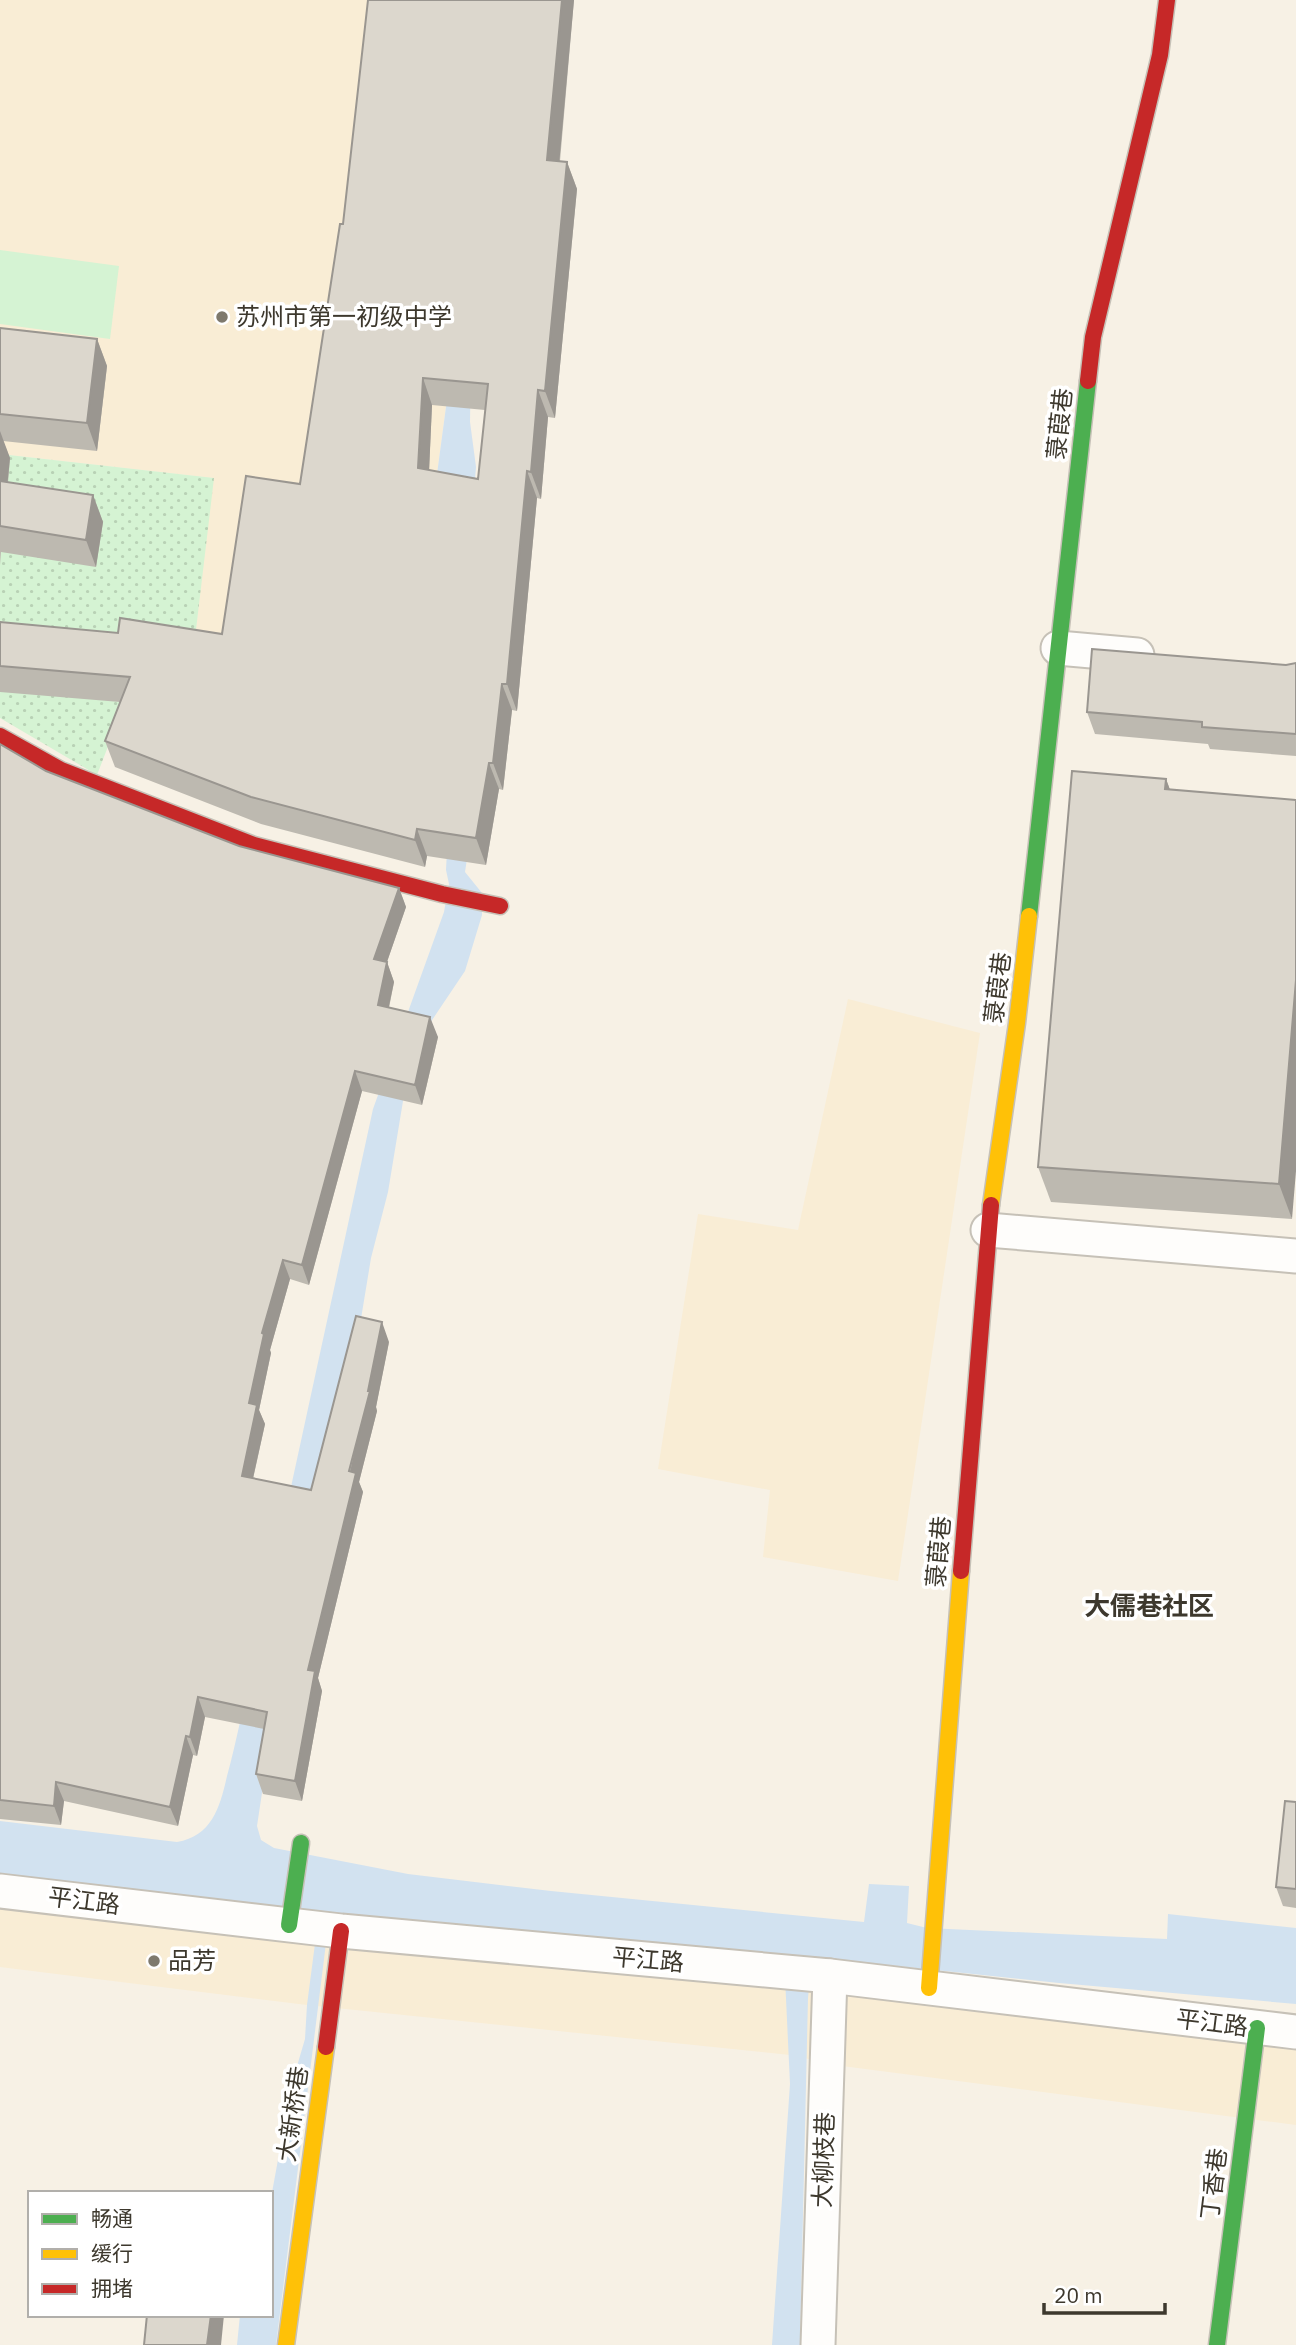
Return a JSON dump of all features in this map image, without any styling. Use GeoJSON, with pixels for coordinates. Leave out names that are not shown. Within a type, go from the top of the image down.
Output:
{"type":"FeatureCollection","features":[{"type":"Feature","properties":{"kind":"street","name":"菉葭巷"},"geometry":{"type":"LineString","coordinates":[[930,1982],[988,1230],[1017,1023],[1093,337],[1160,55],[1167,0]]}},
{"type":"Feature","properties":{"kind":"street"},"geometry":{"type":"LineString","coordinates":[[1058,648],[1164,657]]}},
{"type":"Feature","properties":{"kind":"street"},"geometry":{"type":"LineString","coordinates":[[0,736],[61,770],[254,845],[442,894],[493,904]]}},
{"type":"Feature","properties":{"kind":"street"},"geometry":{"type":"LineString","coordinates":[[988,1230],[1296,1256]]}},
{"type":"Feature","properties":{"kind":"street","name":"大新桥巷"},"geometry":{"type":"LineString","coordinates":[[286,2345],[313,1925],[301,1843]]}},
{"type":"Feature","properties":{"kind":"street","name":"平江路"},"geometry":{"type":"LineString","coordinates":[[0,1891],[808,1975],[930,1982],[1296,2032]]}},
{"type":"Feature","properties":{"kind":"street","name":"大柳枝巷"},"geometry":{"type":"LineString","coordinates":[[808,1975],[818,2345]]}},
{"type":"Feature","properties":{"kind":"street","name":"丁香巷"},"geometry":{"type":"LineString","coordinates":[[1217,2345],[1257,2028]]}},
{"type":"Feature","properties":{"kind":"shaded area","name":"苏州市第一初级中学"},"geometry":{"type":"Polygon","coordinates":[[[0,0],[477,0],[452,361],[435,489],[193,655],[213,478],[0,454],[0,0]]]}},
{"type":"Feature","properties":{"kind":"shaded area"},"geometry":{"type":"Polygon","coordinates":[[[848,999],[980,1033],[898,1581],[763,1557],[770,1490],[658,1469],[698,1214],[798,1230],[848,999]]]}},
{"type":"Feature","properties":{"kind":"shaded area"},"geometry":{"type":"Polygon","coordinates":[[[0,1902],[937,2003],[1296,2045],[1296,2125],[842,2066],[790,2055],[307,2005],[0,1967],[0,1902]]]}},
{"type":"Feature","properties":{"kind":"green space"},"geometry":{"type":"Polygon","coordinates":[[[0,250],[119,266],[110,339],[0,324],[0,250]]]}},
{"type":"Feature","properties":{"kind":"green space"},"geometry":{"type":"Polygon","coordinates":[[[0,454],[214,478],[193,655],[124,705],[97,775],[0,718],[0,454]]]}},
{"type":"Feature","properties":{"kind":"water"},"geometry":{"type":"Polygon","coordinates":[[[471,355],[470,422],[476,467],[466,587],[477,793],[465,872],[482,893],[482,915],[465,971],[424,1032],[404,1095],[388,1192],[371,1258],[358,1337],[276,1700],[257,1826],[261,1840],[274,1848],[408,1874],[864,1922],[869,1884],[909,1886],[907,1923],[927,1928],[1167,1939],[1168,1914],[1296,1928],[1296,2004],[812,1957],[808,1998],[800,2345],[772,2345],[790,2084],[784,1956],[333,1913],[327,1935],[276,2345],[237,2345],[240,2317],[273,2317],[272,2191],[292,2083],[305,2039],[319,1913],[0,1873],[0,1821],[177,1842],[199,1834],[212,1818],[221,1799],[373,1109],[444,912],[449,884],[446,870],[453,735],[435,489],[452,362],[471,355]]]}},
{"type":"Feature","properties":{"kind":"building"},"geometry":{"type":"Polygon","coordinates":[[[368,0],[562,0],[547,160],[567,162],[545,391],[538,390],[531,472],[527,471],[507,684],[502,684],[493,763],[489,763],[476,838],[417,829],[415,840],[251,797],[105,741],[130,677],[0,666],[0,622],[118,633],[120,618],[222,634],[246,476],[300,484],[340,224],[343,224],[368,0]],[[423,378],[418,468],[478,479],[488,384],[423,378]]]}},
{"type":"Feature","properties":{"kind":"building"},"geometry":{"type":"Polygon","coordinates":[[[0,328],[97,339],[87,423],[0,414],[0,328]]]}},
{"type":"Feature","properties":{"kind":"building"},"geometry":{"type":"Polygon","coordinates":[[[0,481],[93,495],[86,540],[0,526],[0,481]]]}},
{"type":"Feature","properties":{"kind":"building"},"geometry":{"type":"Polygon","coordinates":[[[1092,649],[1286,665],[1296,663],[1296,734],[1202,727],[1202,722],[1087,712],[1092,649]]]}},
{"type":"Feature","properties":{"kind":"building"},"geometry":{"type":"Polygon","coordinates":[[[0,744],[46,771],[239,846],[399,888],[374,959],[387,962],[378,1005],[430,1017],[415,1085],[355,1071],[302,1265],[283,1260],[262,1333],[264,1334],[249,1403],[257,1405],[242,1476],[311,1490],[356,1316],[382,1322],[370,1391],[349,1471],[356,1473],[308,1670],[315,1671],[295,1781],[256,1774],[267,1712],[198,1697],[190,1737],[186,1736],[170,1807],[56,1782],[54,1806],[0,1800],[0,744]]]}},
{"type":"Feature","properties":{"kind":"building"},"geometry":{"type":"Polygon","coordinates":[[[1072,771],[1166,779],[1165,789],[1296,800],[1296,980],[1279,1184],[1038,1167],[1072,771]]]}},
{"type":"Feature","properties":{"kind":"building"},"geometry":{"type":"Polygon","coordinates":[[[1285,1801],[1296,1802],[1296,1889],[1276,1887],[1285,1801]]]}},
{"type":"Feature","properties":{"kind":"building"},"geometry":{"type":"Polygon","coordinates":[[[147,2317],[211,2317],[207,2345],[144,2345],[147,2317]]]}},
{"type":"Feature","properties":{"kind":"traffic: fast"},"geometry":{"type":"LineString","coordinates":[[1029,916],[1088,381]]}},
{"type":"Feature","properties":{"kind":"traffic: fast"},"geometry":{"type":"LineString","coordinates":[[289,1925],[301,1843]]}},
{"type":"Feature","properties":{"kind":"traffic: fast"},"geometry":{"type":"LineString","coordinates":[[1217,2345],[1257,2028]]}},
{"type":"Feature","properties":{"kind":"traffic: slow"},"geometry":{"type":"LineString","coordinates":[[991,1205],[1029,916]]}},
{"type":"Feature","properties":{"kind":"traffic: slow"},"geometry":{"type":"LineString","coordinates":[[929,1988],[961,1571]]}},
{"type":"Feature","properties":{"kind":"traffic: slow"},"geometry":{"type":"LineString","coordinates":[[286,2345],[326,2047]]}},
{"type":"Feature","properties":{"kind":"traffic: jam"},"geometry":{"type":"LineString","coordinates":[[1088,381],[1093,337],[1160,55],[1167,0]]}},
{"type":"Feature","properties":{"kind":"traffic: jam"},"geometry":{"type":"LineString","coordinates":[[0,736],[61,770],[254,845],[442,894],[500,906]]}},
{"type":"Feature","properties":{"kind":"traffic: jam"},"geometry":{"type":"LineString","coordinates":[[961,1571],[991,1205]]}},
{"type":"Feature","properties":{"kind":"traffic: jam"},"geometry":{"type":"LineString","coordinates":[[326,2047],[341,1931]]}},
{"type":"Feature","properties":{"kind":"place","name":"苏州市第一初级中学"},"geometry":{"type":"Point","coordinates":[222,317]}},
{"type":"Feature","properties":{"kind":"place","name":"品芳"},"geometry":{"type":"Point","coordinates":[154,1961]}},
{"type":"Feature","properties":{"kind":"district","name":"大儒巷社区"},"geometry":{"type":"Point","coordinates":[1149,1606]}}]}
